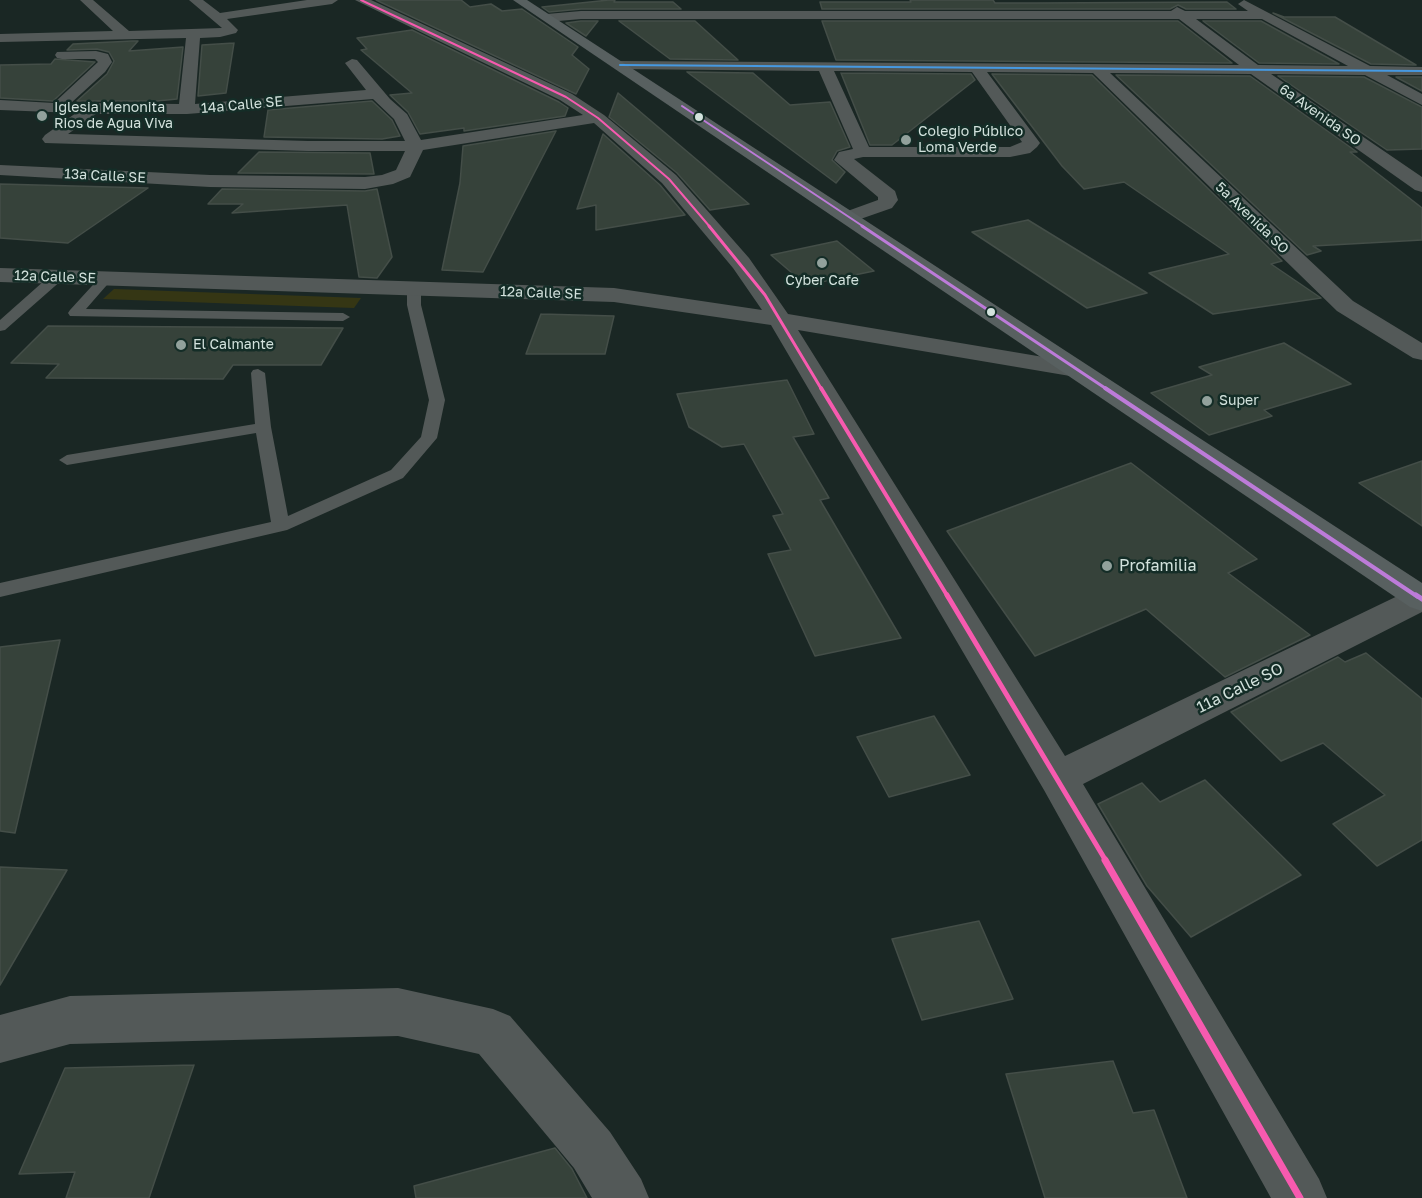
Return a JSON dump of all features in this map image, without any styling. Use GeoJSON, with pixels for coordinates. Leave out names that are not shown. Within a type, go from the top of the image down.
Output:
{"type":"FeatureCollection","features":[{"type":"Feature","properties":{"kind":"highway"},"geometry":{"type":"LineString","coordinates":[[519,0],[1422,598]]}},
{"type":"Feature","properties":{"kind":"street"},"geometry":{"type":"LineString","coordinates":[[86,0],[125,35]]}},
{"type":"Feature","properties":{"kind":"street"},"geometry":{"type":"LineString","coordinates":[[0,38],[193,34],[220,33],[231,30],[195,0]]}},
{"type":"Feature","properties":{"kind":"street"},"geometry":{"type":"LineString","coordinates":[[217,17],[332,0]]}},
{"type":"Feature","properties":{"kind":"street"},"geometry":{"type":"LineString","coordinates":[[361,0],[566,97],[598,118],[669,179],[741,263],[782,322],[1058,778],[1300,1198]]}},
{"type":"Feature","properties":{"kind":"street"},"geometry":{"type":"LineString","coordinates":[[803,0],[808,15]]}},
{"type":"Feature","properties":{"kind":"street","name":"6a Avenida SO"},"geometry":{"type":"LineString","coordinates":[[1161,0],[1253,69],[1422,186]]}},
{"type":"Feature","properties":{"kind":"street"},"geometry":{"type":"LineString","coordinates":[[1237,0],[1422,100]]}},
{"type":"Feature","properties":{"kind":"street"},"geometry":{"type":"LineString","coordinates":[[548,18],[580,15],[1264,15]]}},
{"type":"Feature","properties":{"kind":"street"},"geometry":{"type":"LineString","coordinates":[[187,109],[193,34]]}},
{"type":"Feature","properties":{"kind":"street"},"geometry":{"type":"LineString","coordinates":[[45,56],[104,57],[105,62],[100,69],[57,108]]}},
{"type":"Feature","properties":{"kind":"street"},"geometry":{"type":"LineString","coordinates":[[352,63],[377,94],[401,117],[416,146]]}},
{"type":"Feature","properties":{"kind":"street"},"geometry":{"type":"LineString","coordinates":[[620,65],[1422,71]]}},
{"type":"Feature","properties":{"kind":"street"},"geometry":{"type":"LineString","coordinates":[[824,66],[863,152]]}},
{"type":"Feature","properties":{"kind":"street"},"geometry":{"type":"LineString","coordinates":[[849,217],[877,209],[888,200],[884,191],[843,160],[845,156],[863,152],[1010,152],[1024,148],[1031,143],[975,66]]}},
{"type":"Feature","properties":{"kind":"street","name":"5a Avenida SO"},"geometry":{"type":"LineString","coordinates":[[1095,67],[1345,306],[1422,353]]}},
{"type":"Feature","properties":{"kind":"street","name":"14a Calle SE"},"geometry":{"type":"LineString","coordinates":[[0,105],[92,109],[187,109],[377,94]]}},
{"type":"Feature","properties":{"kind":"street"},"geometry":{"type":"LineString","coordinates":[[2,171],[92,109]]}},
{"type":"Feature","properties":{"kind":"street"},"geometry":{"type":"LineString","coordinates":[[51,139],[308,146],[416,146],[598,118]]}},
{"type":"Feature","properties":{"kind":"street","name":"13a Calle SE"},"geometry":{"type":"LineString","coordinates":[[2,171],[210,181],[365,183],[386,180],[404,173],[416,146]]}},
{"type":"Feature","properties":{"kind":"street","name":"12a Calle SE"},"geometry":{"type":"LineString","coordinates":[[0,275],[614,295],[699,306],[782,322],[1076,369]]}},
{"type":"Feature","properties":{"kind":"street","name":"11a Calle SO"},"geometry":{"type":"LineString","coordinates":[[1058,778],[1422,598]]}},
{"type":"Feature","properties":{"kind":"street"},"geometry":{"type":"LineString","coordinates":[[0,1039],[70,1020],[398,1012],[493,1033],[592,1150],[622,1198]]}},
{"type":"Feature","properties":{"kind":"lane"},"geometry":{"type":"LineString","coordinates":[[0,327],[58,276]]}},
{"type":"Feature","properties":{"kind":"lane"},"geometry":{"type":"LineString","coordinates":[[107,278],[75,314],[343,317]]}},
{"type":"Feature","properties":{"kind":"lane"},"geometry":{"type":"LineString","coordinates":[[0,590],[281,526],[397,474],[429,438],[437,400],[414,305],[414,288]]}},
{"type":"Feature","properties":{"kind":"lane"},"geometry":{"type":"LineString","coordinates":[[258,373],[263,428],[281,526]]}},
{"type":"Feature","properties":{"kind":"lane"},"geometry":{"type":"LineString","coordinates":[[67,460],[263,428]]}},
{"type":"Feature","properties":{"kind":"shaded area"},"geometry":{"type":"Polygon","coordinates":[[[114,289],[361,298],[354,308],[103,299],[114,289]]]}},
{"type":"Feature","properties":{"kind":"building"},"geometry":{"type":"Polygon","coordinates":[[[376,0],[461,0],[470,7],[491,4],[502,11],[522,9],[578,47],[572,55],[589,69],[576,94],[376,0]]]}},
{"type":"Feature","properties":{"kind":"building"},"geometry":{"type":"Polygon","coordinates":[[[615,0],[614,2],[673,2],[681,9],[581,9],[549,12],[542,7],[615,0]]]}},
{"type":"Feature","properties":{"kind":"building"},"geometry":{"type":"Polygon","coordinates":[[[910,0],[993,0],[995,3],[1227,2],[1236,9],[1186,9],[1178,5],[1170,9],[822,9],[820,2],[911,2],[910,0]]]}},
{"type":"Feature","properties":{"kind":"building"},"geometry":{"type":"Polygon","coordinates":[[[1273,13],[1284,17],[1335,17],[1416,65],[1371,64],[1273,13]]]}},
{"type":"Feature","properties":{"kind":"building"},"geometry":{"type":"Polygon","coordinates":[[[598,21],[586,36],[566,23],[598,21]]]}},
{"type":"Feature","properties":{"kind":"building"},"geometry":{"type":"Polygon","coordinates":[[[619,21],[695,21],[738,60],[670,59],[619,21]]]}},
{"type":"Feature","properties":{"kind":"building"},"geometry":{"type":"Polygon","coordinates":[[[822,21],[1178,21],[1232,63],[836,60],[822,21]]]}},
{"type":"Feature","properties":{"kind":"building"},"geometry":{"type":"Polygon","coordinates":[[[1203,21],[1261,21],[1339,64],[1259,63],[1203,21]]]}},
{"type":"Feature","properties":{"kind":"building"},"geometry":{"type":"Polygon","coordinates":[[[412,30],[559,102],[568,108],[565,116],[464,131],[464,128],[420,134],[408,112],[390,95],[412,93],[361,50],[367,49],[357,38],[412,30]]]}},
{"type":"Feature","properties":{"kind":"building"},"geometry":{"type":"Polygon","coordinates":[[[138,41],[129,51],[183,47],[177,99],[77,101],[107,74],[114,61],[109,52],[97,49],[67,50],[73,44],[138,41]]]}},
{"type":"Feature","properties":{"kind":"building"},"geometry":{"type":"Polygon","coordinates":[[[234,43],[226,93],[198,96],[202,45],[234,43]]]}},
{"type":"Feature","properties":{"kind":"building"},"geometry":{"type":"Polygon","coordinates":[[[55,59],[95,62],[53,101],[0,98],[0,65],[51,64],[55,59]]]}},
{"type":"Feature","properties":{"kind":"building"},"geometry":{"type":"Polygon","coordinates":[[[687,72],[753,73],[790,105],[830,102],[850,147],[837,151],[832,160],[845,172],[836,183],[687,72]]]}},
{"type":"Feature","properties":{"kind":"building"},"geometry":{"type":"Polygon","coordinates":[[[841,73],[971,74],[975,80],[892,145],[870,145],[841,73]]]}},
{"type":"Feature","properties":{"kind":"building"},"geometry":{"type":"Polygon","coordinates":[[[992,74],[1092,75],[1282,261],[1271,264],[1321,298],[1213,314],[1149,273],[1229,254],[1124,182],[1084,189],[1062,166],[992,74]]]}},
{"type":"Feature","properties":{"kind":"building"},"geometry":{"type":"Polygon","coordinates":[[[1116,75],[1250,76],[1357,152],[1350,152],[1422,208],[1422,240],[1313,246],[1321,251],[1307,255],[1116,75]]]}},
{"type":"Feature","properties":{"kind":"building"},"geometry":{"type":"Polygon","coordinates":[[[1278,76],[1364,77],[1422,107],[1422,149],[1387,150],[1278,76]]]}},
{"type":"Feature","properties":{"kind":"building"},"geometry":{"type":"Polygon","coordinates":[[[1396,77],[1422,77],[1422,91],[1396,77]]]}},
{"type":"Feature","properties":{"kind":"building"},"geometry":{"type":"Polygon","coordinates":[[[618,93],[749,204],[710,210],[677,173],[609,117],[618,93]]]}},
{"type":"Feature","properties":{"kind":"building"},"geometry":{"type":"Polygon","coordinates":[[[372,101],[392,120],[400,136],[382,139],[264,137],[268,110],[372,101]]]}},
{"type":"Feature","properties":{"kind":"building"},"geometry":{"type":"Polygon","coordinates":[[[556,131],[483,272],[442,270],[460,183],[463,146],[556,131]]]}},
{"type":"Feature","properties":{"kind":"building"},"geometry":{"type":"Polygon","coordinates":[[[603,134],[660,185],[685,215],[596,230],[596,205],[577,209],[603,134]]]}},
{"type":"Feature","properties":{"kind":"building"},"geometry":{"type":"Polygon","coordinates":[[[259,152],[370,153],[374,174],[238,173],[259,152]]]}},
{"type":"Feature","properties":{"kind":"building"},"geometry":{"type":"Polygon","coordinates":[[[0,184],[148,188],[68,243],[0,238],[0,184]]]}},
{"type":"Feature","properties":{"kind":"building"},"geometry":{"type":"Polygon","coordinates":[[[222,189],[365,191],[377,189],[392,257],[377,278],[359,277],[347,205],[232,213],[243,204],[208,204],[222,189]]]}},
{"type":"Feature","properties":{"kind":"building"},"geometry":{"type":"Polygon","coordinates":[[[1028,220],[1147,293],[1087,308],[972,232],[1028,220]]]}},
{"type":"Feature","properties":{"kind":"building","name":"Cyber Cafe"},"geometry":{"type":"Polygon","coordinates":[[[837,241],[874,271],[806,285],[771,255],[837,241]]]}},
{"type":"Feature","properties":{"kind":"building"},"geometry":{"type":"Polygon","coordinates":[[[541,314],[614,316],[605,354],[526,354],[541,314]]]}},
{"type":"Feature","properties":{"kind":"building","name":"El Calmante"},"geometry":{"type":"Polygon","coordinates":[[[48,326],[343,328],[321,365],[233,365],[223,379],[46,378],[59,364],[11,363],[48,326]]]}},
{"type":"Feature","properties":{"kind":"building"},"geometry":{"type":"Polygon","coordinates":[[[1284,343],[1351,384],[1264,410],[1272,416],[1209,435],[1151,393],[1212,375],[1199,367],[1284,343]]]}},
{"type":"Feature","properties":{"kind":"building"},"geometry":{"type":"Polygon","coordinates":[[[787,380],[814,434],[793,437],[829,498],[820,500],[901,638],[815,656],[768,554],[791,550],[773,516],[783,514],[744,444],[722,447],[689,427],[677,394],[787,380]]]}},
{"type":"Feature","properties":{"kind":"building"},"geometry":{"type":"Polygon","coordinates":[[[1422,461],[1422,526],[1359,483],[1422,461]]]}},
{"type":"Feature","properties":{"kind":"building","name":"Profamilia"},"geometry":{"type":"Polygon","coordinates":[[[1131,463],[1257,559],[1228,573],[1310,635],[1225,677],[1146,609],[1035,656],[947,531],[1131,463]]]}},
{"type":"Feature","properties":{"kind":"building"},"geometry":{"type":"Polygon","coordinates":[[[60,640],[15,833],[0,831],[0,647],[60,640]]]}},
{"type":"Feature","properties":{"kind":"building"},"geometry":{"type":"Polygon","coordinates":[[[1366,653],[1422,699],[1422,840],[1377,866],[1333,824],[1385,795],[1323,743],[1281,761],[1231,712],[1338,657],[1345,662],[1366,653]]]}},
{"type":"Feature","properties":{"kind":"building"},"geometry":{"type":"Polygon","coordinates":[[[934,716],[970,775],[889,797],[857,737],[934,716]]]}},
{"type":"Feature","properties":{"kind":"building"},"geometry":{"type":"Polygon","coordinates":[[[1205,780],[1301,875],[1191,937],[1147,886],[1098,804],[1142,783],[1160,802],[1205,780]]]}},
{"type":"Feature","properties":{"kind":"building"},"geometry":{"type":"Polygon","coordinates":[[[0,867],[67,870],[0,985],[0,867]]]}},
{"type":"Feature","properties":{"kind":"building"},"geometry":{"type":"Polygon","coordinates":[[[979,921],[1013,999],[922,1020],[892,939],[979,921]]]}},
{"type":"Feature","properties":{"kind":"building"},"geometry":{"type":"Polygon","coordinates":[[[1113,1061],[1133,1113],[1154,1110],[1187,1198],[1045,1198],[1006,1074],[1113,1061]]]}},
{"type":"Feature","properties":{"kind":"building"},"geometry":{"type":"Polygon","coordinates":[[[194,1065],[149,1198],[66,1198],[75,1172],[19,1174],[65,1068],[194,1065]]]}},
{"type":"Feature","properties":{"kind":"building"},"geometry":{"type":"Polygon","coordinates":[[[555,1148],[572,1169],[587,1198],[416,1198],[414,1186],[555,1148]]]}},
{"type":"Feature","properties":{"kind":"transit line"},"geometry":{"type":"LineString","coordinates":[[361,0],[566,97],[598,118],[669,179],[741,263],[765,295],[1058,778],[1300,1198]]}},
{"type":"Feature","properties":{"kind":"transit line"},"geometry":{"type":"LineString","coordinates":[[620,65],[1422,71]]}},
{"type":"Feature","properties":{"kind":"transit line"},"geometry":{"type":"LineString","coordinates":[[682,106],[1422,599]]}},
{"type":"Feature","properties":{"kind":"place","name":"Iglesia Menonita Rios de Agua Viva"},"geometry":{"type":"Point","coordinates":[42,116]}},
{"type":"Feature","properties":{"kind":"place","name":"Colegio Público Loma Verde"},"geometry":{"type":"Point","coordinates":[906,140]}},
{"type":"Feature","properties":{"kind":"place","name":"Cyber Cafe"},"geometry":{"type":"Point","coordinates":[822,263]}},
{"type":"Feature","properties":{"kind":"place","name":"El Calmante"},"geometry":{"type":"Point","coordinates":[181,345]}},
{"type":"Feature","properties":{"kind":"place","name":"Super"},"geometry":{"type":"Point","coordinates":[1207,401]}},
{"type":"Feature","properties":{"kind":"place","name":"Profamilia"},"geometry":{"type":"Point","coordinates":[1107,566]}}]}
